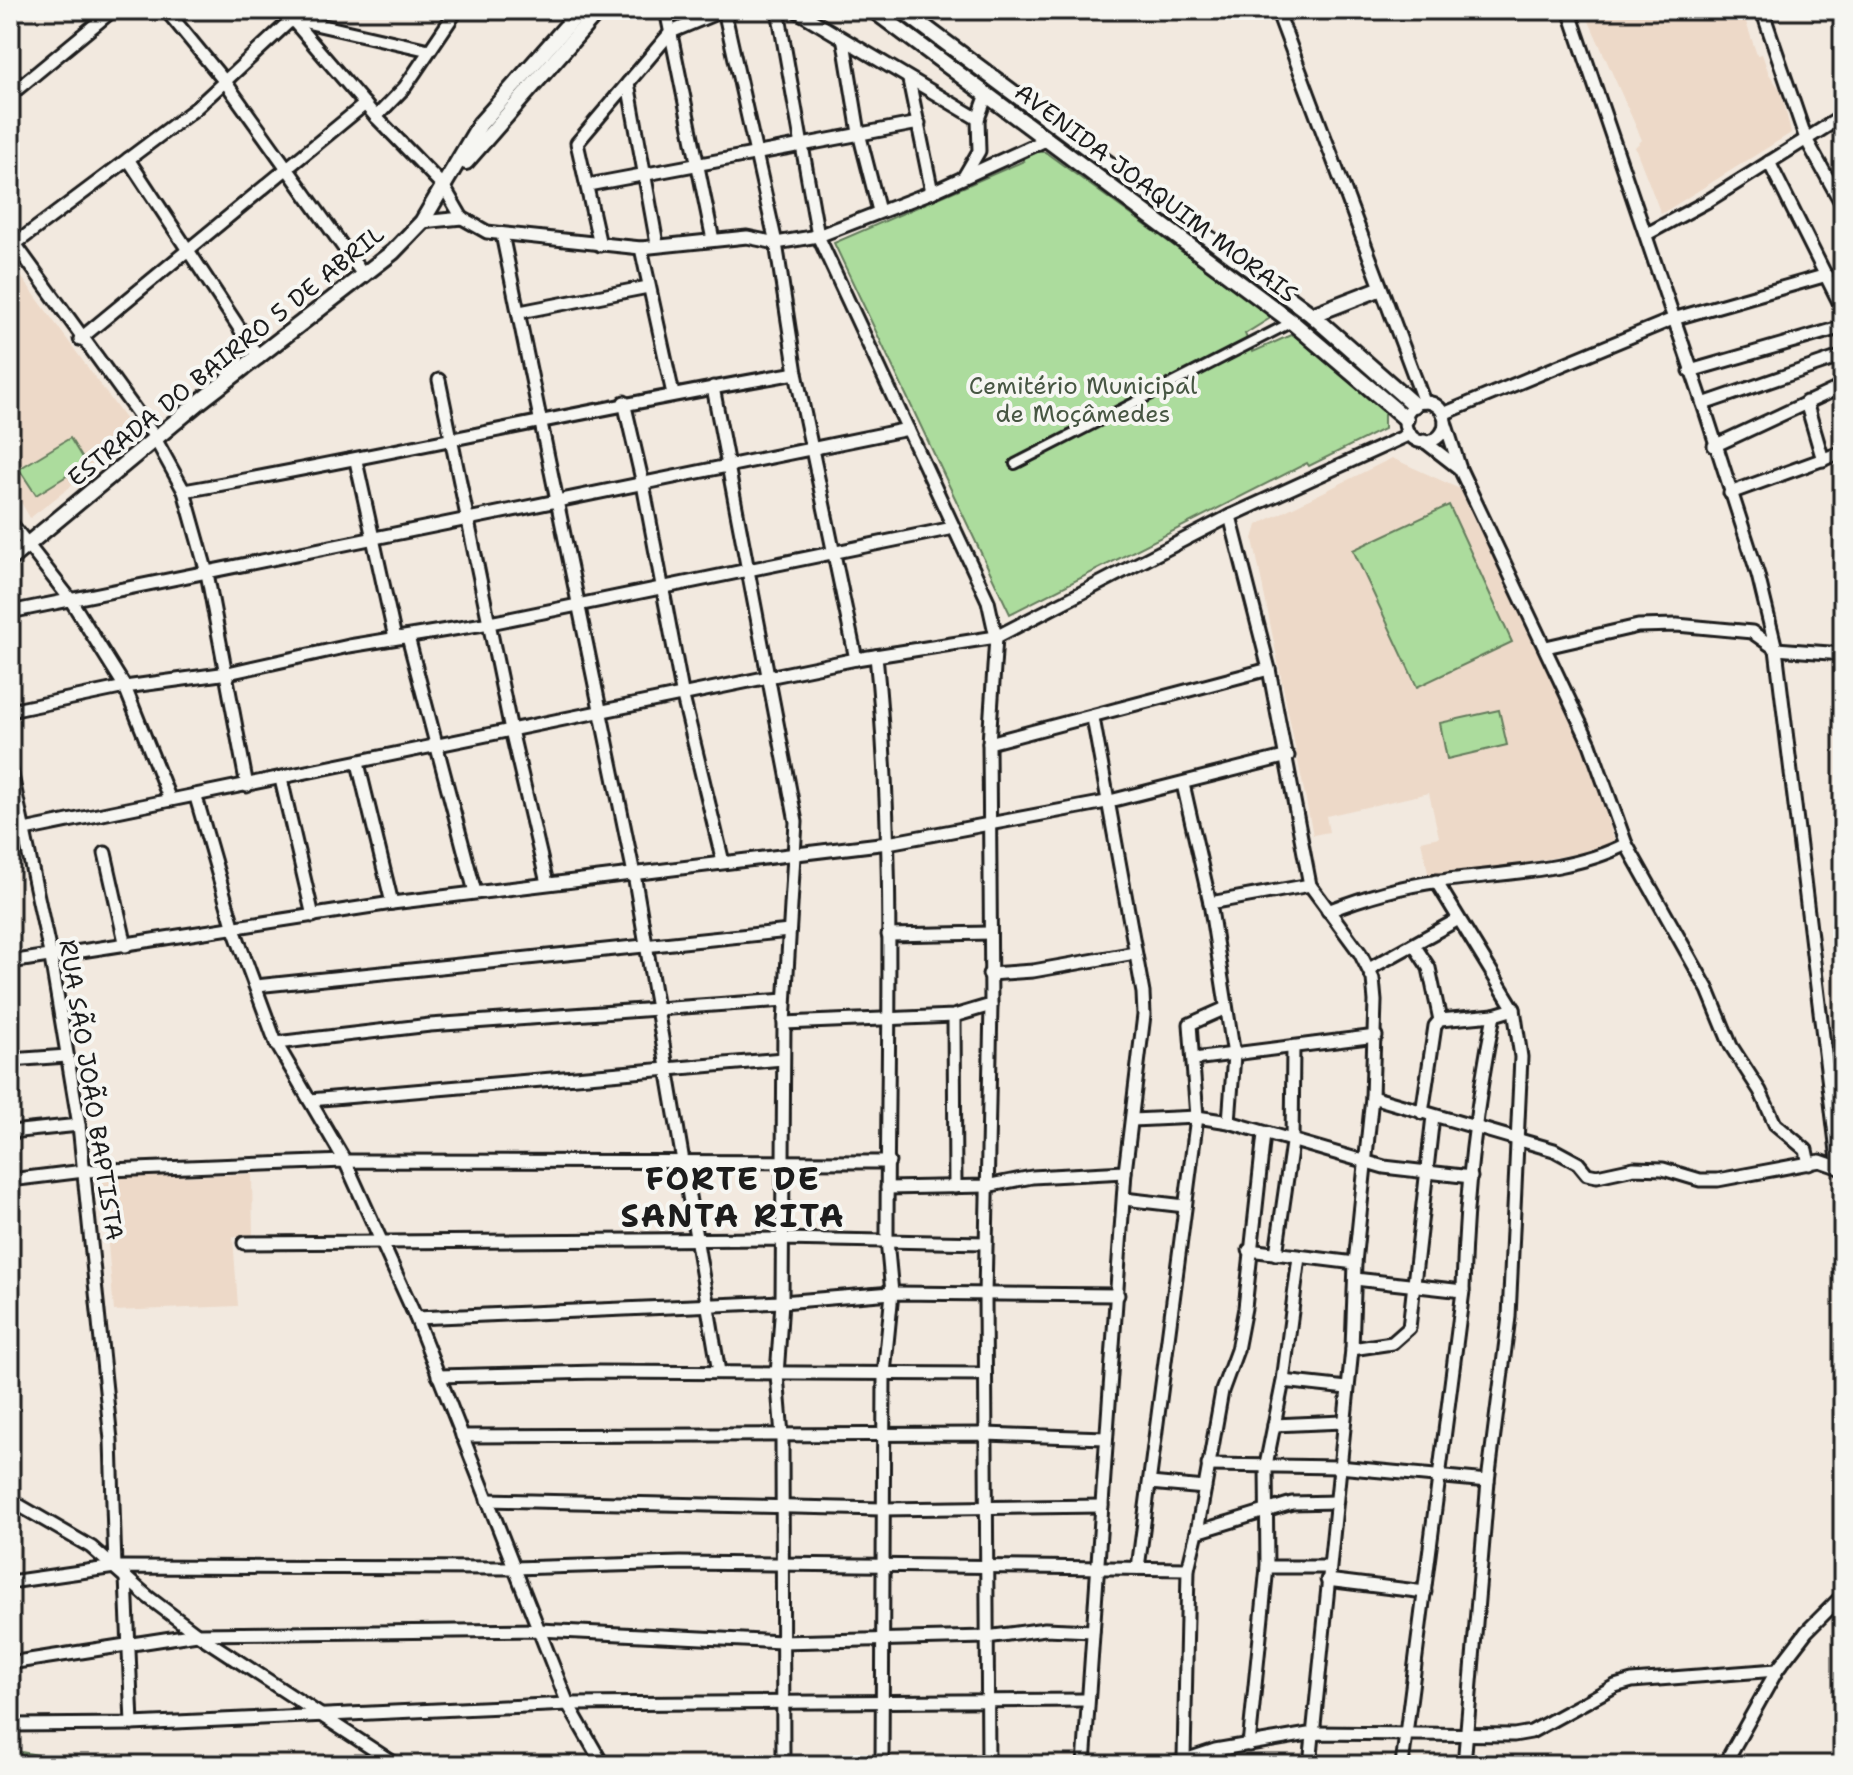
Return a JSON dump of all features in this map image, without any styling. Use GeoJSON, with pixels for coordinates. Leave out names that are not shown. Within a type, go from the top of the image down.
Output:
{"type":"FeatureCollection","features":[{"type":"Feature","properties":{"kind":"street"},"geometry":{"type":"LineString","coordinates":[[10,95],[113,10]]}},
{"type":"Feature","properties":{"kind":"street"},"geometry":{"type":"LineString","coordinates":[[166,10],[226,83],[364,276]]}},
{"type":"Feature","properties":{"kind":"street"},"geometry":{"type":"LineString","coordinates":[[376,117],[405,87],[457,10]]}},
{"type":"Feature","properties":{"kind":"street"},"geometry":{"type":"LineString","coordinates":[[453,173],[480,124],[581,10]]}},
{"type":"Feature","properties":{"kind":"street"},"geometry":{"type":"LineString","coordinates":[[453,173],[599,10]]}},
{"type":"Feature","properties":{"kind":"street"},"geometry":{"type":"LineString","coordinates":[[666,10],[713,240]]}},
{"type":"Feature","properties":{"kind":"street"},"geometry":{"type":"LineString","coordinates":[[600,245],[577,143],[671,32],[724,10],[754,156],[776,243],[796,373],[856,659]]}},
{"type":"Feature","properties":{"kind":"street"},"geometry":{"type":"LineString","coordinates":[[778,10],[818,236],[988,601],[996,637],[989,743],[991,1005],[985,1295],[988,1765]]}},
{"type":"Feature","properties":{"kind":"street"},"geometry":{"type":"LineString","coordinates":[[795,10],[844,42],[978,119]]}},
{"type":"Feature","properties":{"kind":"street","name":"AVENIDA JOAQUIM MORAIS"},"geometry":{"type":"LineString","coordinates":[[873,10],[1292,322],[1408,426]]}},
{"type":"Feature","properties":{"kind":"street","name":"AVENIDA JOAQUIM MORAIS"},"geometry":{"type":"LineString","coordinates":[[902,10],[1312,315],[1419,404]]}},
{"type":"Feature","properties":{"kind":"street"},"geometry":{"type":"LineString","coordinates":[[10,833],[856,659],[996,637],[1408,426],[1419,404],[1277,10]]}},
{"type":"Feature","properties":{"kind":"street"},"geometry":{"type":"LineString","coordinates":[[1372,1097],[1554,1150],[1578,1163],[1587,1174],[1597,1176],[1634,1168],[1663,1169],[1700,1180],[1718,1180],[1820,1161],[1841,1168],[1776,649],[1758,575],[1703,404],[1569,10]]}},
{"type":"Feature","properties":{"kind":"street"},"geometry":{"type":"LineString","coordinates":[[1762,10],[1806,139],[1843,206]]}},
{"type":"Feature","properties":{"kind":"street"},"geometry":{"type":"LineString","coordinates":[[247,786],[207,573],[184,491],[155,439],[12,241],[128,159],[226,83],[290,13]]}},
{"type":"Feature","properties":{"kind":"street"},"geometry":{"type":"LineString","coordinates":[[290,13],[429,50]]}},
{"type":"Feature","properties":{"kind":"street"},"geometry":{"type":"LineString","coordinates":[[290,13],[376,117],[444,187],[462,218],[487,232],[641,248],[747,237],[776,243],[818,236],[932,192],[1048,139]]}},
{"type":"Feature","properties":{"kind":"street"},"geometry":{"type":"LineString","coordinates":[[844,42],[859,133],[879,211]]}},
{"type":"Feature","properties":{"kind":"street"},"geometry":{"type":"LineString","coordinates":[[909,80],[932,192]]}},
{"type":"Feature","properties":{"kind":"street"},"geometry":{"type":"LineString","coordinates":[[628,83],[657,244]]}},
{"type":"Feature","properties":{"kind":"street"},"geometry":{"type":"LineString","coordinates":[[962,178],[979,151],[978,119],[987,94]]}},
{"type":"Feature","properties":{"kind":"street"},"geometry":{"type":"LineString","coordinates":[[80,339],[365,104]]}},
{"type":"Feature","properties":{"kind":"street"},"geometry":{"type":"LineString","coordinates":[[1647,234],[1706,202],[1843,116]]}},
{"type":"Feature","properties":{"kind":"street"},"geometry":{"type":"LineString","coordinates":[[588,185],[698,167],[919,123]]}},
{"type":"Feature","properties":{"kind":"street"},"geometry":{"type":"LineString","coordinates":[[128,159],[259,358]]}},
{"type":"Feature","properties":{"kind":"street"},"geometry":{"type":"LineString","coordinates":[[1769,162],[1843,310]]}},
{"type":"Feature","properties":{"kind":"street","name":"ESTRADA DO BAIRRO 5 DE ABRIL"},"geometry":{"type":"LineString","coordinates":[[10,559],[155,439],[364,276],[422,222],[453,173]]}},
{"type":"Feature","properties":{"kind":"street"},"geometry":{"type":"LineString","coordinates":[[422,222],[462,218]]}},
{"type":"Feature","properties":{"kind":"street"},"geometry":{"type":"LineString","coordinates":[[502,234],[560,503],[634,874],[699,1240],[719,1372]]}},
{"type":"Feature","properties":{"kind":"street"},"geometry":{"type":"LineString","coordinates":[[641,248],[673,394]]}},
{"type":"Feature","properties":{"kind":"street"},"geometry":{"type":"LineString","coordinates":[[10,265],[21,256]]}},
{"type":"Feature","properties":{"kind":"street"},"geometry":{"type":"LineString","coordinates":[[1444,417],[1673,319],[1827,275]]}},
{"type":"Feature","properties":{"kind":"street"},"geometry":{"type":"LineString","coordinates":[[520,312],[648,287]]}},
{"type":"Feature","properties":{"kind":"street"},"geometry":{"type":"LineString","coordinates":[[1312,315],[1379,289]]}},
{"type":"Feature","properties":{"kind":"street"},"geometry":{"type":"LineString","coordinates":[[1015,464],[1292,322]]}},
{"type":"Feature","properties":{"kind":"street"},"geometry":{"type":"LineString","coordinates":[[1690,371],[1843,327]]}},
{"type":"Feature","properties":{"kind":"street"},"geometry":{"type":"LineString","coordinates":[[1703,404],[1843,356]]}},
{"type":"Feature","properties":{"kind":"street"},"geometry":{"type":"LineString","coordinates":[[184,491],[356,461],[624,402],[796,373]]}},
{"type":"Feature","properties":{"kind":"street"},"geometry":{"type":"LineString","coordinates":[[439,380],[511,730],[547,883]]}},
{"type":"Feature","properties":{"kind":"street"},"geometry":{"type":"LineString","coordinates":[[1714,446],[1843,386]]}},
{"type":"Feature","properties":{"kind":"street"},"geometry":{"type":"LineString","coordinates":[[713,387],[792,792],[796,853],[784,1023],[782,1302],[777,1375],[782,1435],[783,1765]]}},
{"type":"Feature","properties":{"kind":"street"},"geometry":{"type":"LineString","coordinates":[[624,402],[643,484],[683,697],[723,862]]}},
{"type":"Feature","properties":{"kind":"street"},"geometry":{"type":"LineString","coordinates":[[1806,402],[1823,460]]}},
{"type":"Feature","properties":{"kind":"street"},"geometry":{"type":"LineString","coordinates":[[1419,404],[1436,405],[1444,417],[1460,469],[1590,744],[1626,844],[1708,990],[1731,1046],[1760,1091],[1775,1124],[1806,1150],[1809,1164]]}},
{"type":"Feature","properties":{"kind":"street"},"geometry":{"type":"LineString","coordinates":[[1424,441],[1441,433],[1444,417]]}},
{"type":"Feature","properties":{"kind":"street"},"geometry":{"type":"LineString","coordinates":[[1408,426],[1460,469]]}},
{"type":"Feature","properties":{"kind":"street"},"geometry":{"type":"LineString","coordinates":[[10,612],[560,503],[728,464],[908,429]]}},
{"type":"Feature","properties":{"kind":"street"},"geometry":{"type":"LineString","coordinates":[[1730,493],[1843,452]]}},
{"type":"Feature","properties":{"kind":"street"},"geometry":{"type":"LineString","coordinates":[[356,461],[373,539],[437,747],[475,892]]}},
{"type":"Feature","properties":{"kind":"street"},"geometry":{"type":"LineString","coordinates":[[1230,516],[1288,756],[1310,885],[1369,969],[1375,1001],[1372,1097],[1355,1263],[1352,1349],[1310,1765]]}},
{"type":"Feature","properties":{"kind":"street"},"geometry":{"type":"LineString","coordinates":[[10,522],[70,599],[125,687],[170,800]]}},
{"type":"Feature","properties":{"kind":"street"},"geometry":{"type":"LineString","coordinates":[[10,711],[125,687],[228,673],[490,623],[953,528]]}},
{"type":"Feature","properties":{"kind":"street"},"geometry":{"type":"LineString","coordinates":[[1546,647],[1638,626],[1677,625],[1719,626],[1752,632],[1776,649],[1843,654]]}},
{"type":"Feature","properties":{"kind":"street"},"geometry":{"type":"LineString","coordinates":[[876,656],[885,744],[888,843],[887,1240],[892,1293],[884,1374],[882,1765]]}},
{"type":"Feature","properties":{"kind":"street"},"geometry":{"type":"LineString","coordinates":[[989,743],[1093,718],[1269,669]]}},
{"type":"Feature","properties":{"kind":"street"},"geometry":{"type":"LineString","coordinates":[[1084,1765],[1125,1172],[1144,1015],[1093,718]]}},
{"type":"Feature","properties":{"kind":"street"},"geometry":{"type":"LineString","coordinates":[[10,962],[392,903],[888,843],[1106,802],[1288,756]]}},
{"type":"Feature","properties":{"kind":"street"},"geometry":{"type":"LineString","coordinates":[[358,763],[392,903]]}},
{"type":"Feature","properties":{"kind":"street","name":"RUA SÃO JOÃO BAPTISTA"},"geometry":{"type":"LineString","coordinates":[[10,766],[51,958],[79,1125],[111,1440],[115,1567]]}},
{"type":"Feature","properties":{"kind":"street"},"geometry":{"type":"LineString","coordinates":[[281,779],[313,916]]}},
{"type":"Feature","properties":{"kind":"street"},"geometry":{"type":"LineString","coordinates":[[1183,784],[1210,903],[1234,1055],[1229,1122]]}},
{"type":"Feature","properties":{"kind":"street"},"geometry":{"type":"LineString","coordinates":[[196,797],[234,929],[276,1043],[345,1161],[416,1318],[568,1704],[603,1765]]}},
{"type":"Feature","properties":{"kind":"street"},"geometry":{"type":"LineString","coordinates":[[1328,911],[1360,899],[1436,881],[1535,869],[1612,852],[1626,844]]}},
{"type":"Feature","properties":{"kind":"street"},"geometry":{"type":"LineString","coordinates":[[105,853],[126,946]]}},
{"type":"Feature","properties":{"kind":"street"},"geometry":{"type":"LineString","coordinates":[[1436,881],[1514,1009],[1521,1057],[1509,1317],[1488,1481],[1464,1736],[1464,1765]]}},
{"type":"Feature","properties":{"kind":"street"},"geometry":{"type":"LineString","coordinates":[[1210,903],[1310,885]]}},
{"type":"Feature","properties":{"kind":"street"},"geometry":{"type":"LineString","coordinates":[[1369,969],[1457,920]]}},
{"type":"Feature","properties":{"kind":"street"},"geometry":{"type":"LineString","coordinates":[[256,986],[647,943],[789,931]]}},
{"type":"Feature","properties":{"kind":"street"},"geometry":{"type":"LineString","coordinates":[[888,935],[990,933]]}},
{"type":"Feature","properties":{"kind":"street"},"geometry":{"type":"LineString","coordinates":[[1352,1349],[1392,1343],[1404,1335],[1412,1316],[1429,1170],[1427,1115],[1433,1030],[1440,1020],[1429,968],[1414,945]]}},
{"type":"Feature","properties":{"kind":"street"},"geometry":{"type":"LineString","coordinates":[[989,974],[1033,971],[1135,953]]}},
{"type":"Feature","properties":{"kind":"street"},"geometry":{"type":"LineString","coordinates":[[276,1043],[430,1025],[785,1000]]}},
{"type":"Feature","properties":{"kind":"street"},"geometry":{"type":"LineString","coordinates":[[784,1023],[954,1016],[991,1005]]}},
{"type":"Feature","properties":{"kind":"street"},"geometry":{"type":"LineString","coordinates":[[1138,1568],[1197,1117],[1191,1021],[1226,1008]]}},
{"type":"Feature","properties":{"kind":"street"},"geometry":{"type":"LineString","coordinates":[[1440,1020],[1494,1015],[1514,1009]]}},
{"type":"Feature","properties":{"kind":"street"},"geometry":{"type":"LineString","coordinates":[[1402,1765],[1463,1291],[1465,1225],[1494,1015]]}},
{"type":"Feature","properties":{"kind":"street"},"geometry":{"type":"LineString","coordinates":[[954,1016],[955,1187]]}},
{"type":"Feature","properties":{"kind":"street"},"geometry":{"type":"LineString","coordinates":[[1194,1059],[1376,1036]]}},
{"type":"Feature","properties":{"kind":"street"},"geometry":{"type":"LineString","coordinates":[[1276,1254],[1292,1143],[1293,1047]]}},
{"type":"Feature","properties":{"kind":"street"},"geometry":{"type":"LineString","coordinates":[[10,1060],[67,1056]]}},
{"type":"Feature","properties":{"kind":"street"},"geometry":{"type":"LineString","coordinates":[[310,1100],[783,1059]]}},
{"type":"Feature","properties":{"kind":"street"},"geometry":{"type":"LineString","coordinates":[[1132,1120],[1197,1117],[1229,1122],[1292,1143],[1367,1162],[1471,1177]]}},
{"type":"Feature","properties":{"kind":"street"},"geometry":{"type":"LineString","coordinates":[[10,1132],[79,1125]]}},
{"type":"Feature","properties":{"kind":"street"},"geometry":{"type":"LineString","coordinates":[[1184,1758],[1188,1569],[1222,1391],[1241,1331],[1264,1134]]}},
{"type":"Feature","properties":{"kind":"street"},"geometry":{"type":"LineString","coordinates":[[10,1180],[84,1171],[345,1161],[889,1162]]}},
{"type":"Feature","properties":{"kind":"street"},"geometry":{"type":"LineString","coordinates":[[887,1188],[986,1186],[1032,1177],[1125,1172]]}},
{"type":"Feature","properties":{"kind":"street"},"geometry":{"type":"LineString","coordinates":[[1124,1199],[1185,1206]]}},
{"type":"Feature","properties":{"kind":"street"},"geometry":{"type":"LineString","coordinates":[[244,1243],[781,1239],[986,1243]]}},
{"type":"Feature","properties":{"kind":"street"},"geometry":{"type":"LineString","coordinates":[[1249,1250],[1355,1263]]}},
{"type":"Feature","properties":{"kind":"street"},"geometry":{"type":"LineString","coordinates":[[1249,1745],[1267,1567],[1266,1465],[1283,1381],[1299,1257]]}},
{"type":"Feature","properties":{"kind":"street"},"geometry":{"type":"LineString","coordinates":[[1355,1279],[1463,1291]]}},
{"type":"Feature","properties":{"kind":"street"},"geometry":{"type":"LineString","coordinates":[[416,1318],[782,1302],[892,1293],[1118,1295]]}},
{"type":"Feature","properties":{"kind":"street"},"geometry":{"type":"LineString","coordinates":[[438,1376],[719,1372],[777,1375],[985,1374]]}},
{"type":"Feature","properties":{"kind":"street"},"geometry":{"type":"LineString","coordinates":[[1283,1381],[1347,1388]]}},
{"type":"Feature","properties":{"kind":"street"},"geometry":{"type":"LineString","coordinates":[[1274,1425],[1343,1422]]}},
{"type":"Feature","properties":{"kind":"street"},"geometry":{"type":"LineString","coordinates":[[462,1436],[985,1434],[1106,1438]]}},
{"type":"Feature","properties":{"kind":"street"},"geometry":{"type":"LineString","coordinates":[[1208,1465],[1339,1467],[1488,1481]]}},
{"type":"Feature","properties":{"kind":"street"},"geometry":{"type":"LineString","coordinates":[[1150,1483],[1205,1488]]}},
{"type":"Feature","properties":{"kind":"street"},"geometry":{"type":"LineString","coordinates":[[10,1500],[91,1547],[197,1634],[397,1765]]}},
{"type":"Feature","properties":{"kind":"street"},"geometry":{"type":"LineString","coordinates":[[487,1500],[882,1509],[1102,1506]]}},
{"type":"Feature","properties":{"kind":"street"},"geometry":{"type":"LineString","coordinates":[[1197,1532],[1215,1530],[1292,1503],[1336,1502]]}},
{"type":"Feature","properties":{"kind":"street"},"geometry":{"type":"LineString","coordinates":[[10,1582],[115,1567],[514,1568],[680,1563],[1188,1569]]}},
{"type":"Feature","properties":{"kind":"street"},"geometry":{"type":"LineString","coordinates":[[1267,1567],[1328,1567]]}},
{"type":"Feature","properties":{"kind":"street"},"geometry":{"type":"LineString","coordinates":[[126,1577],[132,1724]]}},
{"type":"Feature","properties":{"kind":"street"},"geometry":{"type":"LineString","coordinates":[[1327,1580],[1425,1592]]}},
{"type":"Feature","properties":{"kind":"street"},"geometry":{"type":"LineString","coordinates":[[1724,1765],[1777,1670],[1807,1631],[1843,1595]]}},
{"type":"Feature","properties":{"kind":"street"},"geometry":{"type":"LineString","coordinates":[[10,1663],[197,1634],[539,1630],[781,1642],[987,1637],[1045,1629],[1093,1631]]}},
{"type":"Feature","properties":{"kind":"street"},"geometry":{"type":"LineString","coordinates":[[1170,1765],[1184,1758],[1198,1759],[1249,1745],[1314,1733],[1404,1732],[1464,1736],[1531,1732],[1615,1686],[1632,1681],[1777,1670]]}},
{"type":"Feature","properties":{"kind":"street"},"geometry":{"type":"LineString","coordinates":[[10,1725],[132,1724],[568,1704],[1087,1700]]}},
{"type":"Feature","properties":{"kind":"shaded area"},"geometry":{"type":"Polygon","coordinates":[[[1584,10],[1742,10],[1757,55],[1762,54],[1769,74],[1781,91],[1791,133],[1661,214],[1635,147],[1642,140],[1584,10]]]}},
{"type":"Feature","properties":{"kind":"shaded area"},"geometry":{"type":"Polygon","coordinates":[[[15,268],[137,435],[30,518],[10,483],[10,272],[15,268]]]}},
{"type":"Feature","properties":{"kind":"shaded area"},"geometry":{"type":"Polygon","coordinates":[[[1392,458],[1460,489],[1586,749],[1616,846],[1430,881],[1421,841],[1439,837],[1429,793],[1326,816],[1329,832],[1313,835],[1253,539],[1257,525],[1392,458]]]}},
{"type":"Feature","properties":{"kind":"shaded area"},"geometry":{"type":"Polygon","coordinates":[[[252,1174],[253,1236],[233,1237],[238,1306],[114,1311],[102,1178],[252,1174]]]}},
{"type":"Feature","properties":{"kind":"green space","name":"Cemitério Municipal de Moçâmedes"},"geometry":{"type":"Polygon","coordinates":[[[1035,152],[1045,152],[1272,317],[1245,334],[1253,352],[1293,334],[1384,412],[1384,429],[1309,466],[1307,463],[1010,614],[834,243],[1024,161],[1021,158],[1035,152]]]}},
{"type":"Feature","properties":{"kind":"green space"},"geometry":{"type":"Polygon","coordinates":[[[70,438],[86,464],[36,495],[19,469],[70,438]]]}},
{"type":"Feature","properties":{"kind":"green space"},"geometry":{"type":"Polygon","coordinates":[[[1449,505],[1512,642],[1417,687],[1353,550],[1449,505]]]}},
{"type":"Feature","properties":{"kind":"green space"},"geometry":{"type":"Polygon","coordinates":[[[1499,710],[1507,745],[1447,759],[1440,723],[1499,710]]]}},
{"type":"Feature","properties":{"kind":"green space"},"geometry":{"type":"Polygon","coordinates":[[[10,1750],[94,1765],[10,1765],[10,1750]]]}},
{"type":"Feature","properties":{"kind":"district","name":"FORTE DE SANTA RITA"},"geometry":{"type":"Point","coordinates":[733,1196]}}]}
